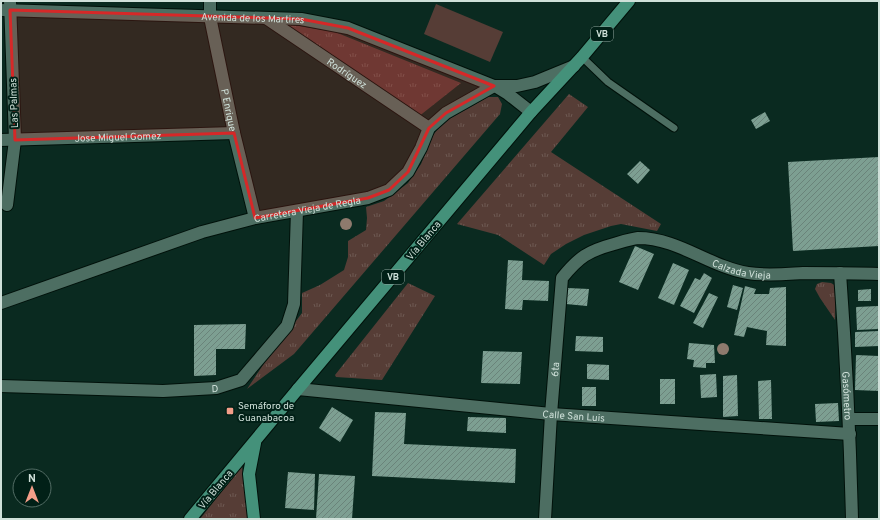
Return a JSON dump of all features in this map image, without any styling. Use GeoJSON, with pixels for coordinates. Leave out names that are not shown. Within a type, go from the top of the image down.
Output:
{"type":"FeatureCollection","features":[{"type":"Feature","properties":{"kind":"main road","name":"Vía Blanca"},"geometry":{"type":"LineString","coordinates":[[190,519],[531,112],[578,61],[629,1]]}},
{"type":"Feature","properties":{"kind":"main road"},"geometry":{"type":"LineString","coordinates":[[254,519],[249,474],[255,442]]}},
{"type":"Feature","properties":{"kind":"street","name":"P Enrique"},"geometry":{"type":"LineString","coordinates":[[210,1],[210,17],[234,132],[255,218]]}},
{"type":"Feature","properties":{"kind":"street","name":"Avenida de los Martires"},"geometry":{"type":"LineString","coordinates":[[7,7],[210,17],[265,17],[300,19],[348,28],[494,86]]}},
{"type":"Feature","properties":{"kind":"street","name":"Las Palmas"},"geometry":{"type":"LineString","coordinates":[[7,7],[14,140],[7,205]]}},
{"type":"Feature","properties":{"kind":"street","name":"Rodríguez"},"geometry":{"type":"LineString","coordinates":[[265,17],[429,128]]}},
{"type":"Feature","properties":{"kind":"street","name":"Carretera Vieja de Regla"},"geometry":{"type":"LineString","coordinates":[[1,303],[202,232],[255,218],[368,198],[389,190],[408,172],[421,148],[429,128],[446,113],[494,86],[517,86],[535,82],[578,61]]}},
{"type":"Feature","properties":{"kind":"street"},"geometry":{"type":"LineString","coordinates":[[494,86],[508,94],[531,112]]}},
{"type":"Feature","properties":{"kind":"street","name":"Jose Miguel Gomez"},"geometry":{"type":"LineString","coordinates":[[1,140],[234,132]]}},
{"type":"Feature","properties":{"kind":"street","name":"D"},"geometry":{"type":"LineString","coordinates":[[1,386],[163,391],[216,388],[241,380],[287,326],[294,304],[297,211]]}},
{"type":"Feature","properties":{"kind":"street","name":"Calzada Vieja"},"geometry":{"type":"LineString","coordinates":[[609,245],[637,238],[664,242],[747,273],[879,274]]}},
{"type":"Feature","properties":{"kind":"street","name":"6ta"},"geometry":{"type":"LineString","coordinates":[[545,519],[550,414],[562,278],[574,263],[587,253],[609,245]]}},
{"type":"Feature","properties":{"kind":"street","name":"Gasómetro"},"geometry":{"type":"LineString","coordinates":[[840,273],[845,333],[848,419],[850,434],[852,519]]}},
{"type":"Feature","properties":{"kind":"street","name":"Calle San Luis"},"geometry":{"type":"LineString","coordinates":[[298,389],[550,414],[850,434]]}},
{"type":"Feature","properties":{"kind":"street"},"geometry":{"type":"LineString","coordinates":[[848,419],[879,419]]}},
{"type":"Feature","properties":{"kind":"lane"},"geometry":{"type":"LineString","coordinates":[[578,61],[674,128]]}},
{"type":"Feature","properties":{"kind":"highlighted area"},"geometry":{"type":"Polygon","coordinates":[[[10,10],[301,19],[348,28],[494,86],[446,113],[429,128],[408,172],[389,190],[368,198],[255,218],[234,133],[15,140],[10,10]]]}},
{"type":"Feature","properties":{"kind":"green space"},"geometry":{"type":"Polygon","coordinates":[[[436,4],[503,32],[490,62],[424,34],[436,4]]]}},
{"type":"Feature","properties":{"kind":"green space"},"geometry":{"type":"Polygon","coordinates":[[[281,23],[335,32],[461,83],[418,117],[356,72],[281,23]]]}},
{"type":"Feature","properties":{"kind":"green space"},"geometry":{"type":"Polygon","coordinates":[[[569,94],[588,107],[551,152],[661,224],[657,231],[621,224],[584,235],[551,254],[544,265],[498,235],[457,224],[569,94]]]}},
{"type":"Feature","properties":{"kind":"green space"},"geometry":{"type":"Polygon","coordinates":[[[488,97],[498,97],[502,104],[500,114],[294,354],[247,389],[265,362],[302,313],[302,293],[320,285],[344,270],[348,257],[348,241],[366,230],[366,207],[384,201],[408,183],[421,164],[433,135],[444,122],[488,97]]]}},
{"type":"Feature","properties":{"kind":"green space"},"geometry":{"type":"Polygon","coordinates":[[[822,282],[831,283],[836,286],[835,320],[815,289],[817,284],[822,282]]]}},
{"type":"Feature","properties":{"kind":"green space"},"geometry":{"type":"Polygon","coordinates":[[[408,283],[435,296],[382,380],[336,377],[335,375],[408,283]]]}},
{"type":"Feature","properties":{"kind":"green space"},"geometry":{"type":"Polygon","coordinates":[[[242,466],[248,519],[200,519],[242,466]]]}},
{"type":"Feature","properties":{"kind":"building"},"geometry":{"type":"Polygon","coordinates":[[[765,112],[770,121],[756,129],[751,120],[765,112]]]}},
{"type":"Feature","properties":{"kind":"building"},"geometry":{"type":"Polygon","coordinates":[[[879,157],[879,246],[793,251],[788,162],[879,157]]]}},
{"type":"Feature","properties":{"kind":"building"},"geometry":{"type":"Polygon","coordinates":[[[640,161],[650,170],[638,184],[627,174],[640,161]]]}},
{"type":"Feature","properties":{"kind":"building"},"geometry":{"type":"Polygon","coordinates":[[[635,246],[654,254],[638,290],[619,282],[635,246]]]}},
{"type":"Feature","properties":{"kind":"building"},"geometry":{"type":"Polygon","coordinates":[[[508,260],[523,261],[522,280],[549,281],[548,301],[523,300],[522,310],[505,309],[508,260]]]}},
{"type":"Feature","properties":{"kind":"building"},"geometry":{"type":"Polygon","coordinates":[[[673,263],[689,270],[674,305],[658,298],[673,263]]]}},
{"type":"Feature","properties":{"kind":"building"},"geometry":{"type":"Polygon","coordinates":[[[704,273],[712,278],[694,313],[680,306],[695,278],[700,280],[704,273]]]}},
{"type":"Feature","properties":{"kind":"building"},"geometry":{"type":"Polygon","coordinates":[[[733,285],[743,288],[737,310],[727,307],[733,285]]]}},
{"type":"Feature","properties":{"kind":"building"},"geometry":{"type":"Polygon","coordinates":[[[745,286],[756,289],[754,294],[769,294],[770,288],[786,287],[786,346],[766,345],[767,331],[747,327],[744,337],[734,335],[745,286]]]}},
{"type":"Feature","properties":{"kind":"building"},"geometry":{"type":"Polygon","coordinates":[[[568,288],[589,289],[587,306],[566,304],[568,288]]]}},
{"type":"Feature","properties":{"kind":"building"},"geometry":{"type":"Polygon","coordinates":[[[871,289],[871,301],[858,301],[858,290],[871,289]]]}},
{"type":"Feature","properties":{"kind":"building"},"geometry":{"type":"Polygon","coordinates":[[[709,293],[718,297],[703,328],[693,323],[709,293]]]}},
{"type":"Feature","properties":{"kind":"building"},"geometry":{"type":"Polygon","coordinates":[[[878,306],[879,329],[857,330],[856,307],[878,306]]]}},
{"type":"Feature","properties":{"kind":"building"},"geometry":{"type":"Polygon","coordinates":[[[246,324],[245,349],[216,349],[216,375],[194,376],[194,325],[246,324]]]}},
{"type":"Feature","properties":{"kind":"building"},"geometry":{"type":"Polygon","coordinates":[[[879,331],[879,346],[855,347],[855,332],[879,331]]]}},
{"type":"Feature","properties":{"kind":"building"},"geometry":{"type":"Polygon","coordinates":[[[576,336],[603,337],[603,352],[575,351],[576,336]]]}},
{"type":"Feature","properties":{"kind":"building"},"geometry":{"type":"Polygon","coordinates":[[[689,343],[714,345],[715,363],[706,363],[706,368],[693,367],[694,360],[687,359],[689,343]]]}},
{"type":"Feature","properties":{"kind":"building"},"geometry":{"type":"Polygon","coordinates":[[[483,351],[522,352],[520,384],[481,383],[483,351]]]}},
{"type":"Feature","properties":{"kind":"building"},"geometry":{"type":"Polygon","coordinates":[[[856,355],[879,356],[879,391],[855,390],[856,355]]]}},
{"type":"Feature","properties":{"kind":"building"},"geometry":{"type":"Polygon","coordinates":[[[587,364],[609,365],[609,380],[587,379],[587,364]]]}},
{"type":"Feature","properties":{"kind":"building"},"geometry":{"type":"Polygon","coordinates":[[[716,374],[717,397],[701,398],[700,375],[716,374]]]}},
{"type":"Feature","properties":{"kind":"building"},"geometry":{"type":"Polygon","coordinates":[[[737,375],[738,416],[723,417],[723,376],[737,375]]]}},
{"type":"Feature","properties":{"kind":"building"},"geometry":{"type":"Polygon","coordinates":[[[660,379],[675,379],[675,404],[660,404],[660,379]]]}},
{"type":"Feature","properties":{"kind":"building"},"geometry":{"type":"Polygon","coordinates":[[[771,380],[772,419],[759,419],[758,381],[771,380]]]}},
{"type":"Feature","properties":{"kind":"building"},"geometry":{"type":"Polygon","coordinates":[[[582,387],[596,387],[596,406],[582,406],[582,387]]]}},
{"type":"Feature","properties":{"kind":"building"},"geometry":{"type":"Polygon","coordinates":[[[838,403],[839,421],[816,422],[815,404],[838,403]]]}},
{"type":"Feature","properties":{"kind":"building"},"geometry":{"type":"Polygon","coordinates":[[[332,407],[353,420],[340,442],[319,428],[332,407]]]}},
{"type":"Feature","properties":{"kind":"building"},"geometry":{"type":"Polygon","coordinates":[[[375,412],[406,413],[404,444],[516,449],[515,483],[372,476],[375,412]]]}},
{"type":"Feature","properties":{"kind":"building"},"geometry":{"type":"Polygon","coordinates":[[[468,417],[506,418],[506,433],[467,431],[468,417]]]}},
{"type":"Feature","properties":{"kind":"building"},"geometry":{"type":"Polygon","coordinates":[[[288,472],[315,474],[314,510],[285,508],[288,472]]]}},
{"type":"Feature","properties":{"kind":"building"},"geometry":{"type":"Polygon","coordinates":[[[319,474],[355,476],[352,519],[316,519],[319,474]]]}},
{"type":"Feature","properties":{"kind":"place","name":"Semáforo de Guanabacoa"},"geometry":{"type":"Point","coordinates":[230,411]}}]}
